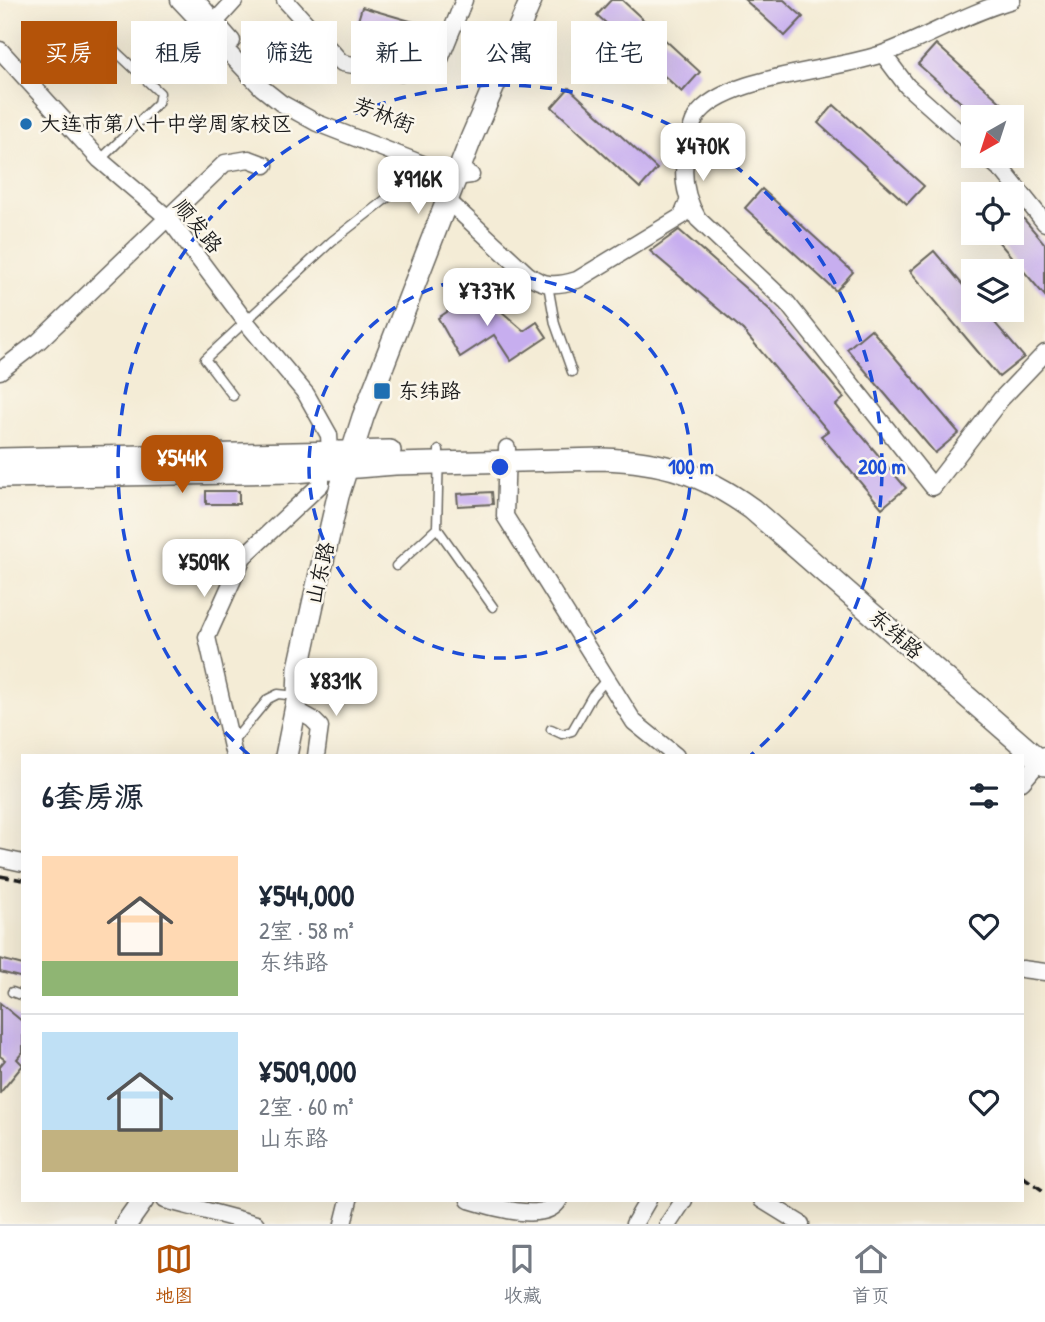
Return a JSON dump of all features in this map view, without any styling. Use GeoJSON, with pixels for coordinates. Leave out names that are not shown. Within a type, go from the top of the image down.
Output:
{"type":"FeatureCollection","features":[{"type":"Feature","properties":{"kind":"main road"},"geometry":{"type":"LineString","coordinates":[[463,173],[531,0]]}},
{"type":"Feature","properties":{"kind":"main road"},"geometry":{"type":"LineString","coordinates":[[463,173],[545,0]]}},
{"type":"Feature","properties":{"kind":"main road","name":"山东路"},"geometry":{"type":"LineString","coordinates":[[286,754],[297,703],[299,668],[314,595],[356,459],[463,173]]}},
{"type":"Feature","properties":{"kind":"main road","name":"东纬路"},"geometry":{"type":"LineString","coordinates":[[0,477],[439,456],[507,455],[630,460],[658,464],[705,478],[736,498],[1044,757]]}},
{"type":"Feature","properties":{"kind":"main road","name":"东纬路"},"geometry":{"type":"LineString","coordinates":[[0,459],[326,461]]}},
{"type":"Feature","properties":{"kind":"main road"},"geometry":{"type":"LineString","coordinates":[[126,1224],[142,1202]]}},
{"type":"Feature","properties":{"kind":"street"},"geometry":{"type":"LineString","coordinates":[[180,0],[262,88],[281,103],[317,123],[463,173]]}},
{"type":"Feature","properties":{"kind":"street","name":"芳林街"},"geometry":{"type":"LineString","coordinates":[[195,0],[214,21]]}},
{"type":"Feature","properties":{"kind":"street"},"geometry":{"type":"LineString","coordinates":[[216,21],[234,0]]}},
{"type":"Feature","properties":{"kind":"street"},"geometry":{"type":"LineString","coordinates":[[285,0],[342,62],[401,73],[438,64],[464,0]]}},
{"type":"Feature","properties":{"kind":"street"},"geometry":{"type":"LineString","coordinates":[[1012,0],[979,10],[883,54],[725,93],[709,104],[696,118],[688,142],[684,180],[688,202],[698,219],[787,303],[933,487],[1000,399],[1045,353]]}},
{"type":"Feature","properties":{"kind":"street","name":"芳林街"},"geometry":{"type":"LineString","coordinates":[[227,35],[267,79],[288,95],[324,114],[463,173]]}},
{"type":"Feature","properties":{"kind":"street","name":"顺发路"},"geometry":{"type":"LineString","coordinates":[[0,50],[100,160],[168,218],[246,322],[306,394],[329,435],[326,461]]}},
{"type":"Feature","properties":{"kind":"street"},"geometry":{"type":"LineString","coordinates":[[883,54],[907,86],[961,134]]}},
{"type":"Feature","properties":{"kind":"street"},"geometry":{"type":"LineString","coordinates":[[0,371],[39,341],[225,163],[249,159],[265,165]]}},
{"type":"Feature","properties":{"kind":"street"},"geometry":{"type":"LineString","coordinates":[[998,168],[1045,223]]}},
{"type":"Feature","properties":{"kind":"street"},"geometry":{"type":"LineString","coordinates":[[453,205],[527,274],[537,282],[548,285],[577,280],[682,216],[688,202]]}},
{"type":"Feature","properties":{"kind":"street"},"geometry":{"type":"LineString","coordinates":[[507,455],[505,516],[634,722],[674,754]]}},
{"type":"Feature","properties":{"kind":"street"},"geometry":{"type":"LineString","coordinates":[[232,750],[207,637],[243,557],[321,484],[326,461]]}},
{"type":"Feature","properties":{"kind":"street"},"geometry":{"type":"LineString","coordinates":[[297,703],[320,727],[316,754]]}},
{"type":"Feature","properties":{"kind":"street"},"geometry":{"type":"LineString","coordinates":[[1024,780],[1044,757]]}},
{"type":"Feature","properties":{"kind":"street"},"geometry":{"type":"LineString","coordinates":[[0,859],[21,863]]}},
{"type":"Feature","properties":{"kind":"street"},"geometry":{"type":"LineString","coordinates":[[1024,969],[1045,972]]}},
{"type":"Feature","properties":{"kind":"street"},"geometry":{"type":"LineString","coordinates":[[173,1202],[256,1224]]}},
{"type":"Feature","properties":{"kind":"street"},"geometry":{"type":"LineString","coordinates":[[343,1224],[348,1202]]}},
{"type":"Feature","properties":{"kind":"street"},"geometry":{"type":"LineString","coordinates":[[477,1202],[534,1217],[551,1212],[558,1202]]}},
{"type":"Feature","properties":{"kind":"street"},"geometry":{"type":"LineString","coordinates":[[634,1224],[646,1202]]}},
{"type":"Feature","properties":{"kind":"street"},"geometry":{"type":"LineString","coordinates":[[668,1224],[683,1202]]}},
{"type":"Feature","properties":{"kind":"street"},"geometry":{"type":"LineString","coordinates":[[765,1202],[801,1224]]}},
{"type":"Feature","properties":{"kind":"lane"},"geometry":{"type":"LineString","coordinates":[[100,160],[158,103],[160,93],[117,53]]}},
{"type":"Feature","properties":{"kind":"lane"},"geometry":{"type":"LineString","coordinates":[[233,396],[205,359],[332,241],[400,188]]}},
{"type":"Feature","properties":{"kind":"lane"},"geometry":{"type":"LineString","coordinates":[[548,285],[555,324],[572,372]]}},
{"type":"Feature","properties":{"kind":"lane"},"geometry":{"type":"LineString","coordinates":[[439,456],[437,528],[493,607]]}},
{"type":"Feature","properties":{"kind":"lane"},"geometry":{"type":"LineString","coordinates":[[396,566],[437,528]]}},
{"type":"Feature","properties":{"kind":"lane"},"geometry":{"type":"LineString","coordinates":[[551,729],[562,734],[572,731],[592,696],[607,679]]}},
{"type":"Feature","properties":{"kind":"lane"},"geometry":{"type":"LineString","coordinates":[[232,750],[268,699],[278,694],[297,703]]}},
{"type":"Feature","properties":{"kind":"lane"},"geometry":{"type":"LineString","coordinates":[[12,992],[21,995]]}},
{"type":"Feature","properties":{"kind":"building"},"geometry":{"type":"Polygon","coordinates":[[[611,0],[622,0],[645,21],[604,21],[597,15],[611,0]]]}},
{"type":"Feature","properties":{"kind":"building"},"geometry":{"type":"Polygon","coordinates":[[[745,0],[784,0],[803,17],[785,36],[745,0]]]}},
{"type":"Feature","properties":{"kind":"building"},"geometry":{"type":"Polygon","coordinates":[[[362,7],[410,21],[358,21],[362,7]]]}},
{"type":"Feature","properties":{"kind":"building"},"geometry":{"type":"Polygon","coordinates":[[[667,42],[700,72],[682,92],[667,78],[667,42]]]}},
{"type":"Feature","properties":{"kind":"building"},"geometry":{"type":"Polygon","coordinates":[[[936,44],[1004,105],[964,105],[918,64],[936,44]]]}},
{"type":"Feature","properties":{"kind":"building"},"geometry":{"type":"Polygon","coordinates":[[[569,88],[657,169],[640,188],[552,107],[569,88]]]}},
{"type":"Feature","properties":{"kind":"building"},"geometry":{"type":"Polygon","coordinates":[[[834,105],[924,186],[907,204],[818,123],[834,105]]]}},
{"type":"Feature","properties":{"kind":"building"},"geometry":{"type":"Polygon","coordinates":[[[762,189],[853,272],[836,291],[745,208],[762,189]]]}},
{"type":"Feature","properties":{"kind":"building"},"geometry":{"type":"Polygon","coordinates":[[[1024,219],[1045,244],[1045,296],[1024,272],[1024,259],[1013,259],[1001,245],[1024,245],[1024,219]]]}},
{"type":"Feature","properties":{"kind":"building"},"geometry":{"type":"Polygon","coordinates":[[[679,230],[769,309],[844,398],[836,405],[906,488],[882,508],[821,436],[828,431],[743,330],[650,251],[679,230]]]}},
{"type":"Feature","properties":{"kind":"building"},"geometry":{"type":"Polygon","coordinates":[[[934,251],[961,283],[961,322],[994,322],[1024,357],[999,377],[910,271],[934,251]]]}},
{"type":"Feature","properties":{"kind":"building"},"geometry":{"type":"Polygon","coordinates":[[[478,291],[524,331],[537,322],[547,337],[511,361],[494,335],[460,357],[438,318],[478,291]]]}},
{"type":"Feature","properties":{"kind":"building"},"geometry":{"type":"Polygon","coordinates":[[[871,329],[959,433],[935,453],[847,349],[871,329]]]}},
{"type":"Feature","properties":{"kind":"building"},"geometry":{"type":"Polygon","coordinates":[[[206,491],[239,491],[239,504],[206,504],[206,491]]]}},
{"type":"Feature","properties":{"kind":"building"},"geometry":{"type":"Polygon","coordinates":[[[492,492],[493,504],[458,506],[457,494],[492,492]]]}},
{"type":"Feature","properties":{"kind":"building"},"geometry":{"type":"Polygon","coordinates":[[[0,959],[21,964],[21,977],[0,972],[0,959]]]}},
{"type":"Feature","properties":{"kind":"building"},"geometry":{"type":"Polygon","coordinates":[[[0,1003],[21,1020],[21,1054],[17,1059],[21,1067],[0,1093],[0,1066],[5,1060],[0,1056],[0,1003]]]}},
{"type":"Feature","properties":{"kind":"railway"},"geometry":{"type":"LineString","coordinates":[[0,876],[21,880]]}},
{"type":"Feature","properties":{"kind":"railway"},"geometry":{"type":"LineString","coordinates":[[1024,1177],[1045,1192]]}},
{"type":"Feature","properties":{"kind":"place","name":"大连市第八十中学周家校区"},"geometry":{"type":"Point","coordinates":[26,124]}},
{"type":"Feature","properties":{"kind":"place","name":"东纬路"},"geometry":{"type":"Point","coordinates":[382,391]}}]}
